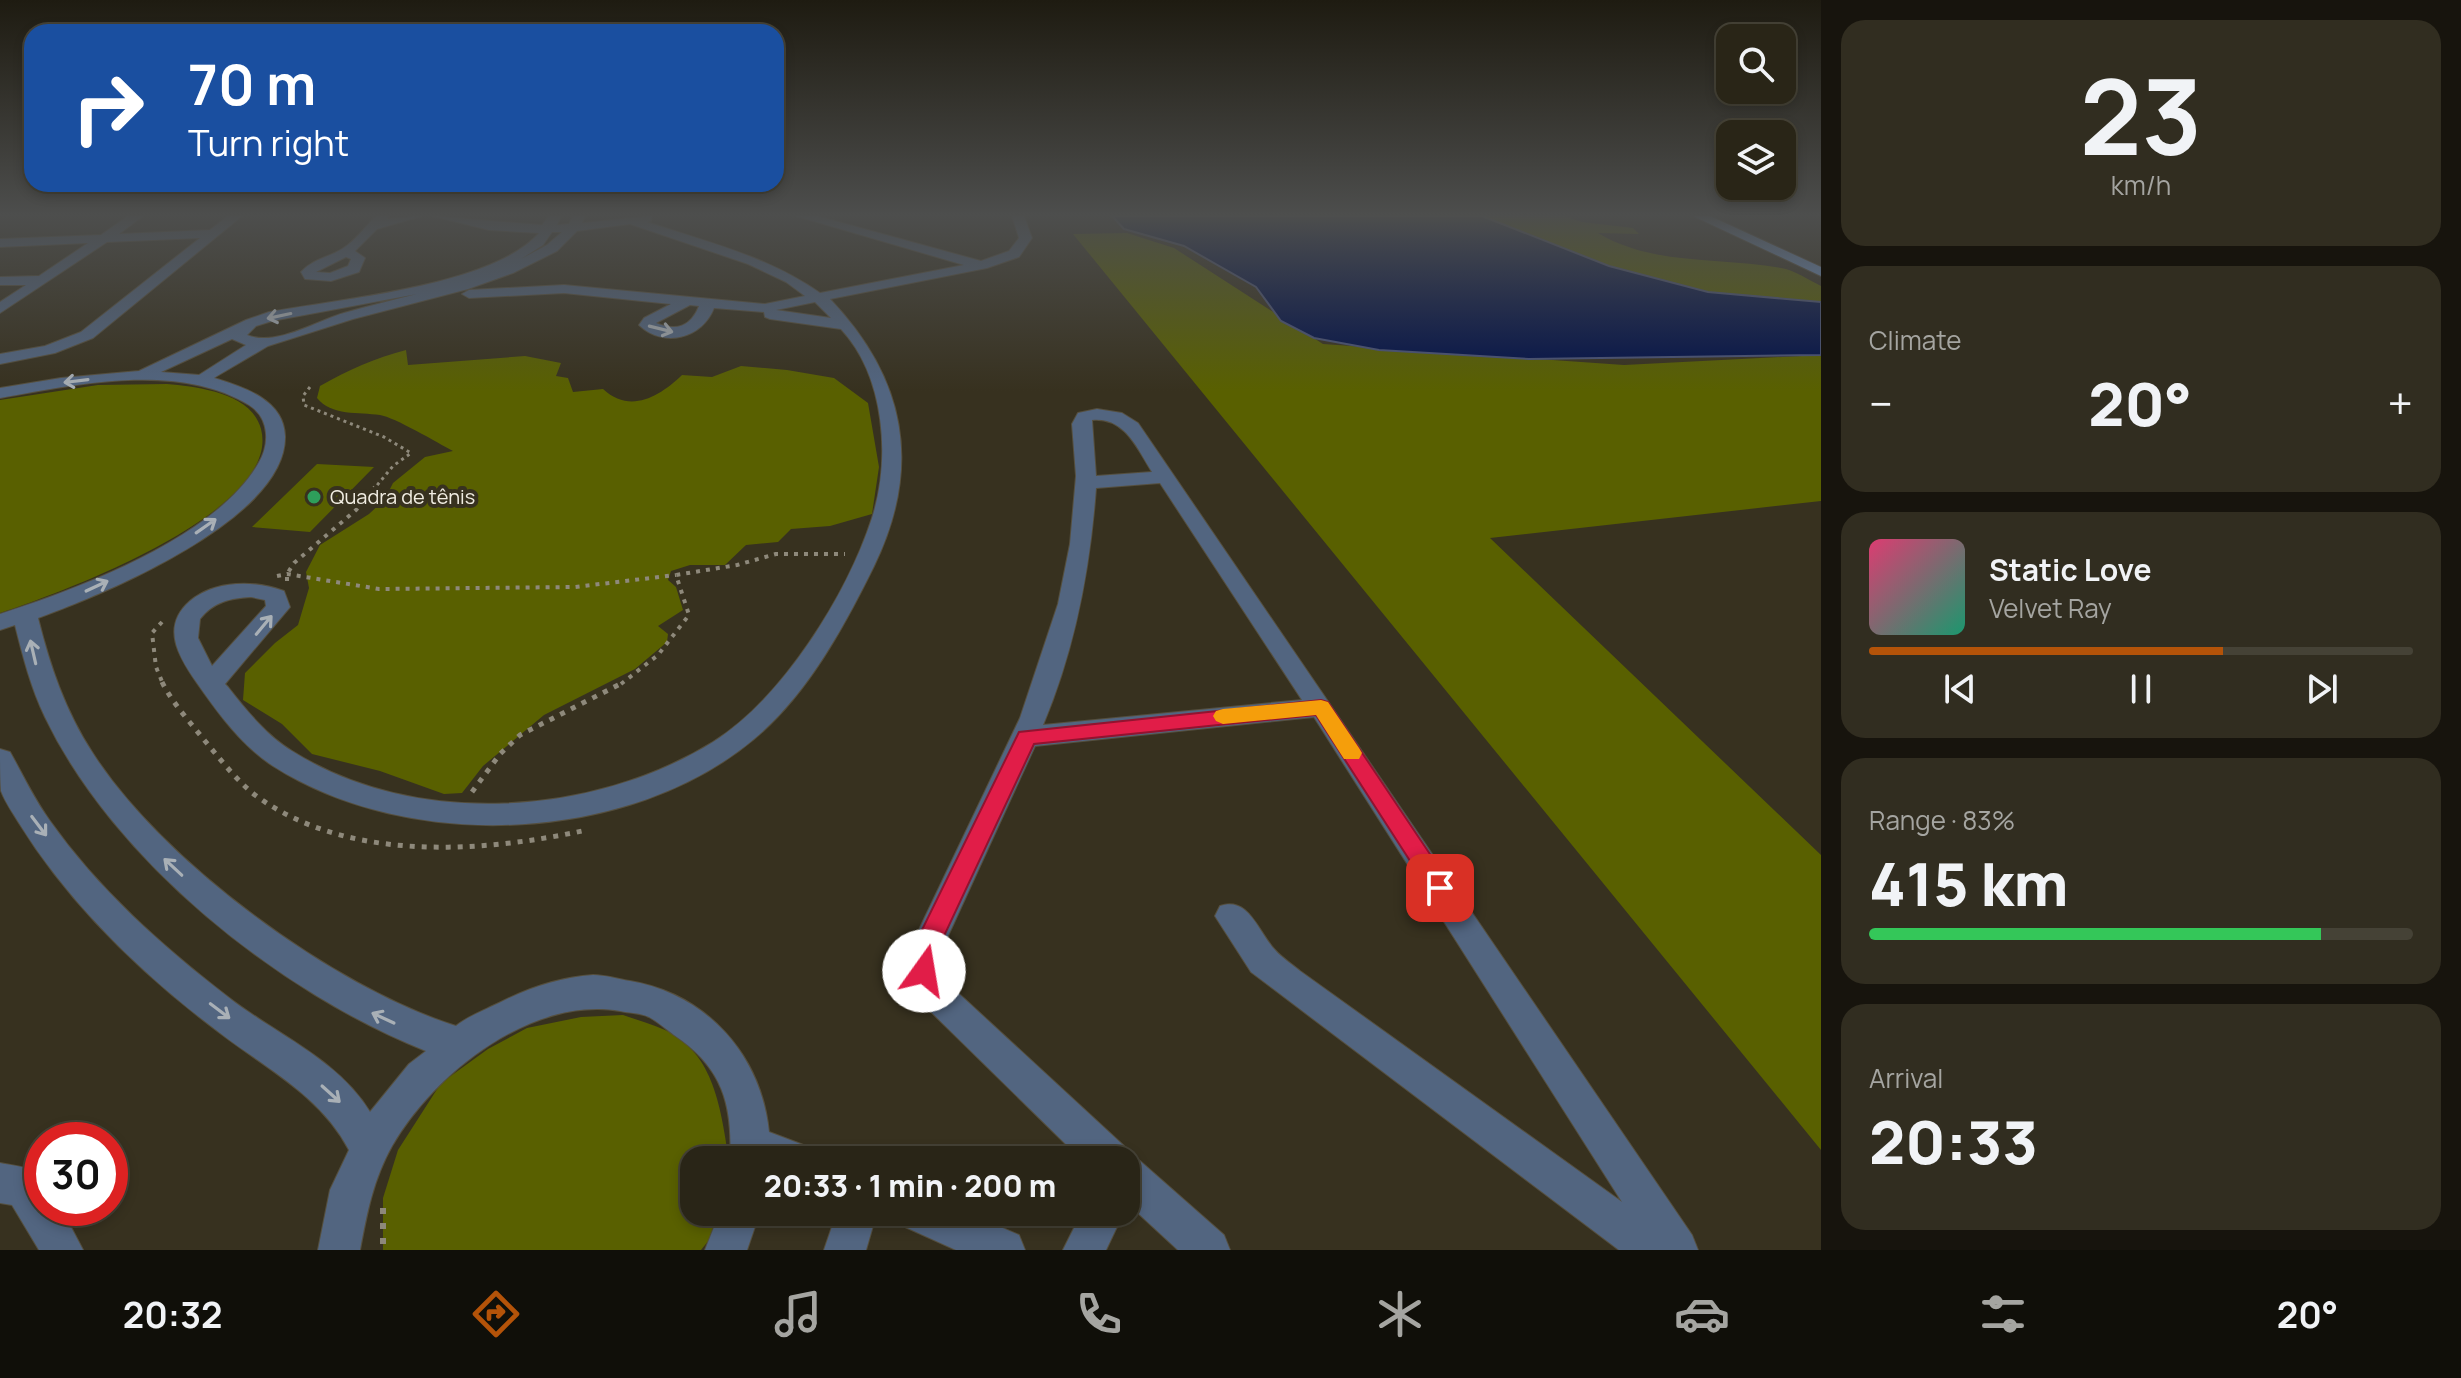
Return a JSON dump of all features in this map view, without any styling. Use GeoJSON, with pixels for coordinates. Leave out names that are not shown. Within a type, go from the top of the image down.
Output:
{"type":"FeatureCollection","features":[{"type":"Feature","properties":{"kind":"street"},"geometry":{"type":"LineString","coordinates":[[0,309],[52,274]]}},
{"type":"Feature","properties":{"kind":"street"},"geometry":{"type":"LineString","coordinates":[[0,384],[0,359],[49,350],[87,335],[164,274]]}},
{"type":"Feature","properties":{"kind":"street"},"geometry":{"type":"LineString","coordinates":[[133,377],[174,362],[269,317],[387,296],[470,274]]}},
{"type":"Feature","properties":{"kind":"street"},"geometry":{"type":"LineString","coordinates":[[206,381],[206,376],[211,372],[264,342],[496,274]]}},
{"type":"Feature","properties":{"kind":"street"},"geometry":{"type":"LineString","coordinates":[[530,274],[546,284],[564,289]]}},
{"type":"Feature","properties":{"kind":"street"},"geometry":{"type":"LineString","coordinates":[[211,683],[241,721],[282,758],[312,775],[397,804],[451,813],[545,811],[599,801],[646,788],[688,770],[724,749],[751,728],[778,698],[815,647],[853,586],[871,549],[887,497],[893,442],[883,385],[865,349],[847,325],[818,298],[781,274]]}},
{"type":"Feature","properties":{"kind":"street"},"geometry":{"type":"LineString","coordinates":[[415,299],[564,289],[765,308],[936,274]]}},
{"type":"Feature","properties":{"kind":"street"},"geometry":{"type":"LineString","coordinates":[[0,281],[44,280]]}},
{"type":"Feature","properties":{"kind":"street"},"geometry":{"type":"LineString","coordinates":[[689,300],[649,321],[647,325],[666,332],[693,328],[709,303]]}},
{"type":"Feature","properties":{"kind":"street"},"geometry":{"type":"LineString","coordinates":[[749,307],[772,314],[847,325]]}},
{"type":"Feature","properties":{"kind":"street"},"geometry":{"type":"LineString","coordinates":[[241,329],[237,335],[240,338],[264,342]]}},
{"type":"Feature","properties":{"kind":"street"},"geometry":{"type":"LineString","coordinates":[[0,393],[77,381],[133,377],[206,381],[254,398],[268,411],[276,427],[275,445],[267,466],[249,490],[222,514],[186,540],[140,566],[13,618],[32,656],[48,700],[71,741],[100,786],[133,827],[175,870],[224,911],[336,992],[412,1031],[457,1044]]}},
{"type":"Feature","properties":{"kind":"street"},"geometry":{"type":"LineString","coordinates":[[1095,1146],[944,1002],[931,987],[924,971],[931,938],[1026,737],[1063,633],[1082,533],[1087,483],[1081,424],[1084,417],[1091,415],[1113,415],[1128,423],[1321,707],[1677,1250]]}},
{"type":"Feature","properties":{"kind":"street"},"geometry":{"type":"LineString","coordinates":[[1087,483],[1163,477]]}},
{"type":"Feature","properties":{"kind":"street"},"geometry":{"type":"LineString","coordinates":[[1026,737],[1321,707]]}},
{"type":"Feature","properties":{"kind":"street"},"geometry":{"type":"LineString","coordinates":[[0,759],[33,819],[112,915],[158,960],[219,1012],[313,1078],[341,1103],[369,1148]]}},
{"type":"Feature","properties":{"kind":"street"},"geometry":{"type":"LineString","coordinates":[[1231,916],[1263,961],[1288,982],[1654,1250]]}},
{"type":"Feature","properties":{"kind":"street"},"geometry":{"type":"LineString","coordinates":[[339,1250],[349,1196],[369,1148],[408,1090],[457,1044],[505,1015],[555,997],[605,992],[651,999],[690,1018],[722,1050],[743,1092],[750,1146]]}},
{"type":"Feature","properties":{"kind":"street"},"geometry":{"type":"LineString","coordinates":[[0,1183],[23,1187],[62,1250]]}},
{"type":"Feature","properties":{"kind":"street"},"geometry":{"type":"LineString","coordinates":[[1140,1188],[1209,1250]]}},
{"type":"Feature","properties":{"kind":"street"},"geometry":{"type":"LineString","coordinates":[[726,1250],[735,1226]]}},
{"type":"Feature","properties":{"kind":"street"},"geometry":{"type":"LineString","coordinates":[[845,1250],[853,1226]]}},
{"type":"Feature","properties":{"kind":"street"},"geometry":{"type":"LineString","coordinates":[[949,1226],[1004,1250]]}},
{"type":"Feature","properties":{"kind":"street"},"geometry":{"type":"LineString","coordinates":[[1084,1250],[1097,1226]]}},
{"type":"Feature","properties":{"kind":"path"},"geometry":{"type":"LineString","coordinates":[[286,590],[287,574],[311,546],[356,510],[393,466],[411,453],[384,437],[304,405],[303,396],[310,387]]}},
{"type":"Feature","properties":{"kind":"path"},"geometry":{"type":"LineString","coordinates":[[265,579],[287,574],[379,589],[575,587],[737,565],[776,554],[838,556],[871,549]]}},
{"type":"Feature","properties":{"kind":"path"},"geometry":{"type":"LineString","coordinates":[[464,804],[496,757],[519,735],[636,674],[668,645],[689,615],[676,575]]}},
{"type":"Feature","properties":{"kind":"path"},"geometry":{"type":"LineString","coordinates":[[165,619],[152,633],[156,674],[177,708],[231,771],[264,801],[355,840],[439,847],[553,838],[583,831]]}},
{"type":"Feature","properties":{"kind":"path"},"geometry":{"type":"LineString","coordinates":[[383,1198],[383,1250]]}},
{"type":"Feature","properties":{"kind":"green space"},"geometry":{"type":"Polygon","coordinates":[[[1106,274],[1215,274],[1323,344],[1624,365],[1821,355],[1821,501],[1490,538],[1821,855],[1821,1150],[1106,274]]]}},
{"type":"Feature","properties":{"kind":"green space"},"geometry":{"type":"Polygon","coordinates":[[[1641,274],[1799,274],[1821,286],[1821,302],[1708,292],[1641,274]]]}},
{"type":"Feature","properties":{"kind":"green space"},"geometry":{"type":"Polygon","coordinates":[[[406,350],[408,365],[525,356],[561,363],[556,376],[568,378],[573,392],[603,389],[613,396],[634,401],[654,396],[682,375],[712,377],[741,366],[834,378],[868,403],[879,467],[872,514],[830,526],[791,529],[778,542],[746,545],[725,565],[690,565],[671,571],[668,580],[676,587],[683,610],[658,626],[668,634],[667,642],[635,669],[544,715],[483,766],[462,793],[444,794],[380,771],[312,754],[282,724],[243,700],[245,673],[298,625],[309,588],[306,572],[320,545],[369,514],[385,499],[393,483],[425,457],[453,451],[387,417],[330,408],[317,398],[320,386],[330,380],[406,350]]]}},
{"type":"Feature","properties":{"kind":"green space"},"geometry":{"type":"Polygon","coordinates":[[[167,384],[222,394],[235,399],[255,417],[261,429],[258,460],[238,490],[203,519],[160,545],[68,588],[0,613],[0,400],[98,385],[167,384]]]}},
{"type":"Feature","properties":{"kind":"green space","name":"Quadra de tênis"},"geometry":{"type":"Polygon","coordinates":[[[317,464],[374,467],[310,532],[252,527],[317,464]]]}},
{"type":"Feature","properties":{"kind":"green space"},"geometry":{"type":"Polygon","coordinates":[[[623,1015],[665,1030],[682,1040],[705,1068],[713,1085],[727,1146],[680,1146],[680,1226],[714,1226],[709,1240],[701,1250],[383,1250],[383,1198],[398,1150],[441,1083],[488,1049],[527,1028],[581,1017],[623,1015]]]}},
{"type":"Feature","properties":{"kind":"shaded area"},"geometry":{"type":"Polygon","coordinates":[[[1234,274],[1641,274],[1708,292],[1821,302],[1821,355],[1529,359],[1379,350],[1314,338],[1281,321],[1256,287],[1234,274]]]}},
{"type":"Feature","properties":{"kind":"slow traffic"},"geometry":{"type":"LineString","coordinates":[[1223,716],[1321,707],[1351,753]]}},
{"type":"Feature","properties":{"kind":"place","name":"Quadra de tênis"},"geometry":{"type":"Point","coordinates":[314,497]}},
{"type":"Feature","properties":{"kind":"route"},"geometry":{"type":"LineString","coordinates":[[924,971],[931,938],[1026,737],[1321,707],[1440,888]]}}]}
